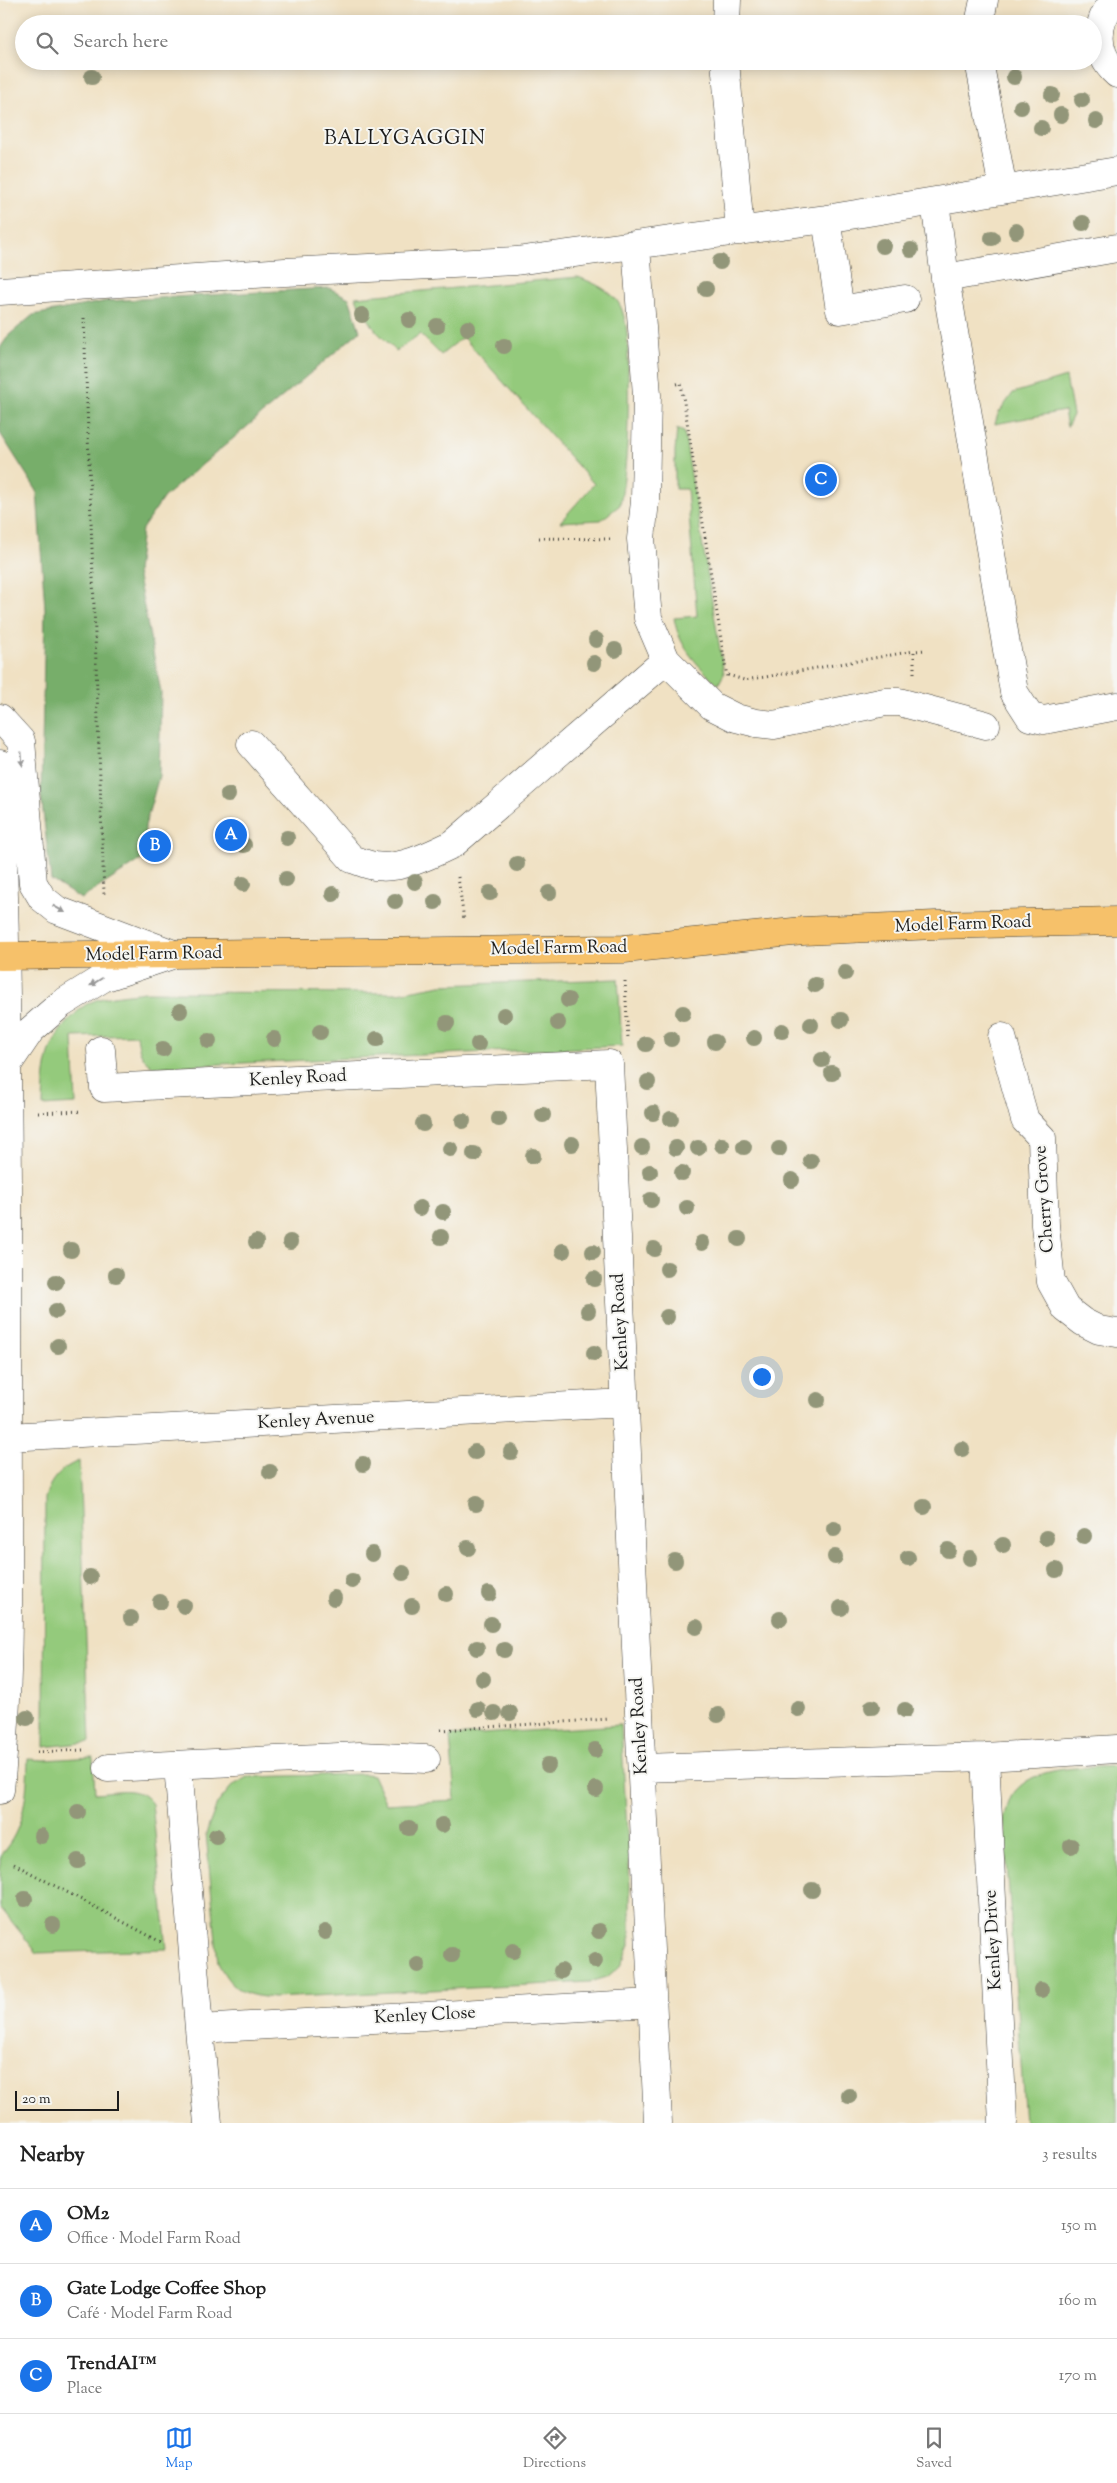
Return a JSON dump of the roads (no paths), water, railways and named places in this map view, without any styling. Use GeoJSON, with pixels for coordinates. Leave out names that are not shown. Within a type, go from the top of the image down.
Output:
{"type":"FeatureCollection","features":[{"type":"Feature","properties":{"kind":"main road","name":"Model Farm Road"},"geometry":{"type":"LineString","coordinates":[[3,956],[624,949],[803,931],[935,924],[1117,920]]}},
{"type":"Feature","properties":{"kind":"street"},"geometry":{"type":"LineString","coordinates":[[726,15],[727,0]]}},
{"type":"Feature","properties":{"kind":"street"},"geometry":{"type":"LineString","coordinates":[[981,15],[984,0]]}},
{"type":"Feature","properties":{"kind":"street"},"geometry":{"type":"LineString","coordinates":[[1102,19],[1116,0]]}},
{"type":"Feature","properties":{"kind":"street"},"geometry":{"type":"LineString","coordinates":[[1102,52],[1106,61],[1117,74]]}},
{"type":"Feature","properties":{"kind":"street"},"geometry":{"type":"LineString","coordinates":[[726,70],[740,231]]}},
{"type":"Feature","properties":{"kind":"street"},"geometry":{"type":"LineString","coordinates":[[981,70],[1003,189]]}},
{"type":"Feature","properties":{"kind":"street"},"geometry":{"type":"LineString","coordinates":[[0,291],[285,272],[516,261],[826,219],[1117,171]]}},
{"type":"Feature","properties":{"kind":"street"},"geometry":{"type":"LineString","coordinates":[[935,202],[945,278],[1014,692],[1030,717],[1044,720],[1117,706]]}},
{"type":"Feature","properties":{"kind":"street"},"geometry":{"type":"LineString","coordinates":[[826,219],[840,310],[905,299]]}},
{"type":"Feature","properties":{"kind":"street"},"geometry":{"type":"LineString","coordinates":[[636,246],[647,389],[645,501],[641,540],[648,618],[666,660],[712,706],[736,718],[756,723],[774,724],[885,702],[899,702],[986,725]]}},
{"type":"Feature","properties":{"kind":"street"},"geometry":{"type":"LineString","coordinates":[[945,278],[1117,248]]}},
{"type":"Feature","properties":{"kind":"street"},"geometry":{"type":"LineString","coordinates":[[251,744],[352,859],[375,866],[399,865],[426,857],[453,844],[666,660]]}},
{"type":"Feature","properties":{"kind":"street"},"geometry":{"type":"LineString","coordinates":[[0,718],[21,741],[33,883],[42,898],[57,910],[175,954]]}},
{"type":"Feature","properties":{"kind":"street"},"geometry":{"type":"LineString","coordinates":[[0,764],[4,1058],[7,1112],[4,1194],[8,1437],[8,1675],[0,1790]]}},
{"type":"Feature","properties":{"kind":"street"},"geometry":{"type":"LineString","coordinates":[[4,1058],[31,1030],[61,1004],[103,978],[175,954]]}},
{"type":"Feature","properties":{"kind":"street","name":"Cherry Grove"},"geometry":{"type":"LineString","coordinates":[[1002,1037],[1025,1120],[1042,1138],[1045,1224],[1051,1282],[1066,1309],[1083,1322],[1099,1330],[1117,1333]]}},
{"type":"Feature","properties":{"kind":"street","name":"Kenley Road"},"geometry":{"type":"LineString","coordinates":[[101,1050],[104,1088],[609,1064],[658,2123]]}},
{"type":"Feature","properties":{"kind":"street","name":"Kenley Avenue"},"geometry":{"type":"LineString","coordinates":[[8,1437],[624,1403]]}},
{"type":"Feature","properties":{"kind":"street"},"geometry":{"type":"LineString","coordinates":[[642,1768],[985,1757],[1117,1749]]}},
{"type":"Feature","properties":{"kind":"street"},"geometry":{"type":"LineString","coordinates":[[108,1768],[360,1756],[426,1759]]}},
{"type":"Feature","properties":{"kind":"street","name":"Kenley Drive"},"geometry":{"type":"LineString","coordinates":[[985,1757],[1003,2123]]}},
{"type":"Feature","properties":{"kind":"street"},"geometry":{"type":"LineString","coordinates":[[178,1765],[208,2123]]}},
{"type":"Feature","properties":{"kind":"street","name":"Kenley Close"},"geometry":{"type":"LineString","coordinates":[[199,2029],[652,2003]]}},
{"type":"Feature","properties":{"kind":"place","name":"TrendAI™"},"geometry":{"type":"Point","coordinates":[821,480]}},
{"type":"Feature","properties":{"kind":"place","name":"OM2"},"geometry":{"type":"Point","coordinates":[231,835]}},
{"type":"Feature","properties":{"kind":"place","name":"Gate Lodge Coffee Shop"},"geometry":{"type":"Point","coordinates":[155,846]}},
{"type":"Feature","properties":{"kind":"district","name":"BALLYGAGGIN"},"geometry":{"type":"Point","coordinates":[405,139]}}]}
